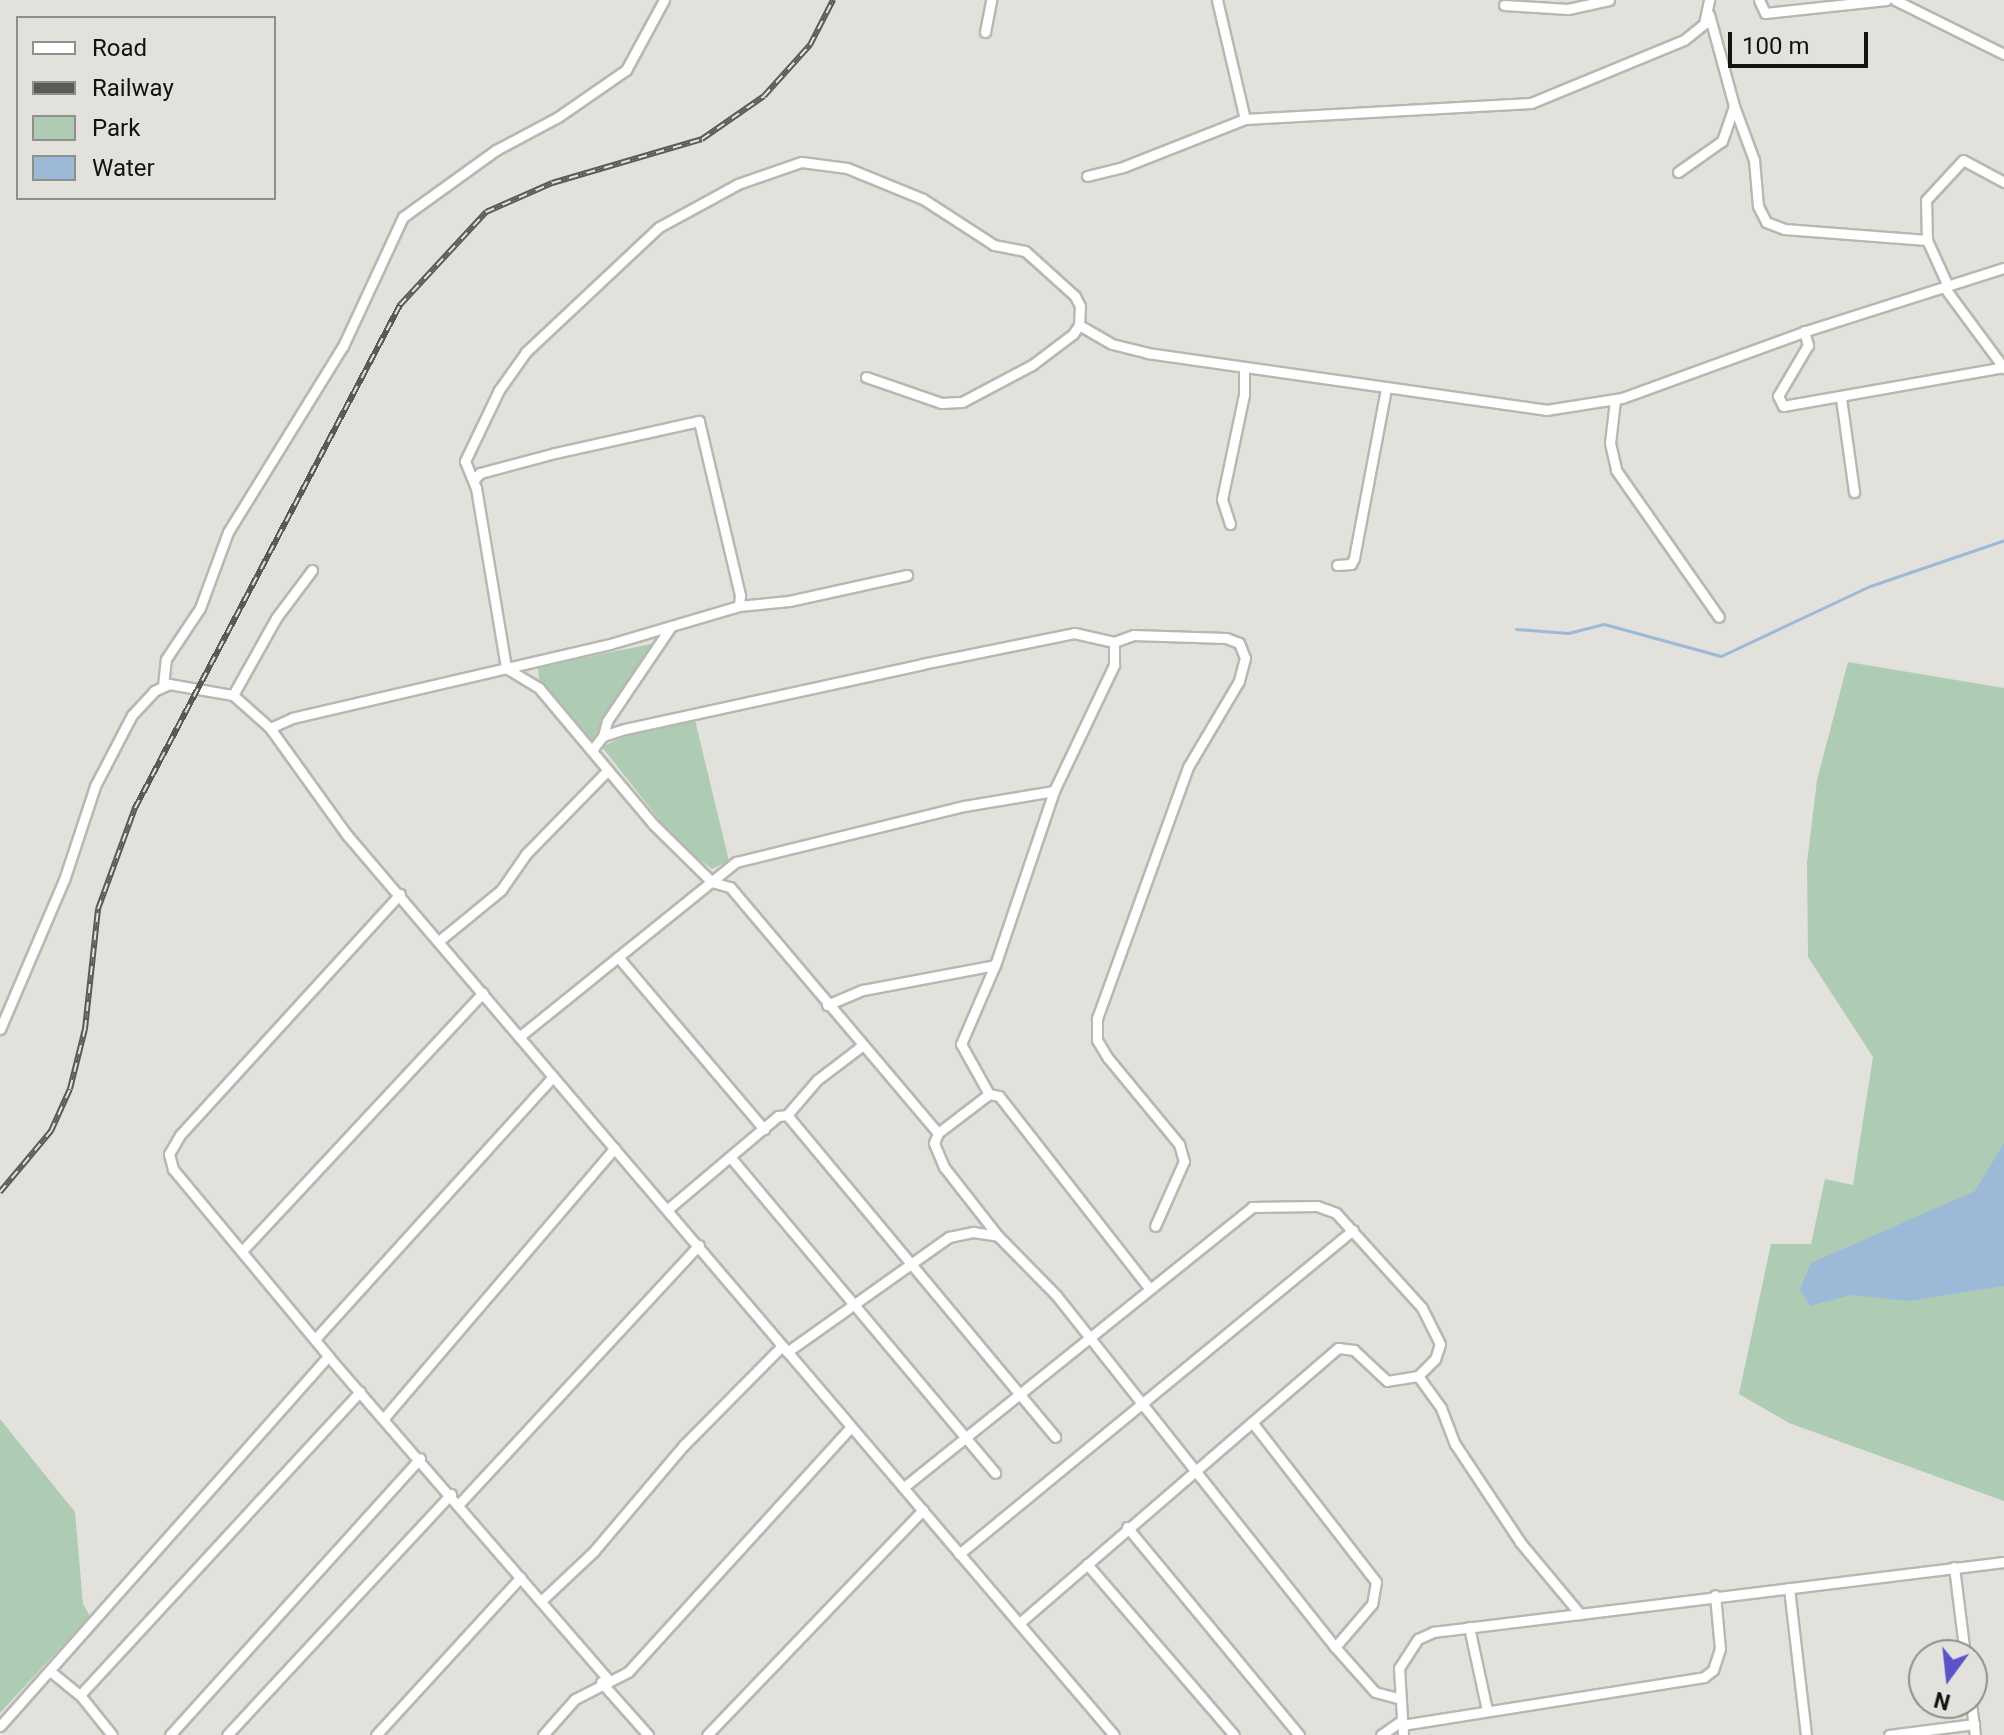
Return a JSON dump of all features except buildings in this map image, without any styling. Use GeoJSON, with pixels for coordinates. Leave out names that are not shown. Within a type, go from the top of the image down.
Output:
{"type":"FeatureCollection","features":[{"type":"Feature","properties":{"kind":"street"},"geometry":{"type":"LineString","coordinates":[[163,686],[166,659],[200,608],[228,532],[324,370],[343,346],[403,217],[496,150],[558,117],[626,70],[664,0]]}},
{"type":"Feature","properties":{"kind":"street"},"geometry":{"type":"LineString","coordinates":[[985,32],[991,0]]}},
{"type":"Feature","properties":{"kind":"street"},"geometry":{"type":"LineString","coordinates":[[1217,0],[1245,119]]}},
{"type":"Feature","properties":{"kind":"street"},"geometry":{"type":"LineString","coordinates":[[1504,5],[1568,9],[1609,0]]}},
{"type":"Feature","properties":{"kind":"street"},"geometry":{"type":"LineString","coordinates":[[1709,0],[1709,14],[1734,106],[1754,160],[1758,206],[1766,222],[1784,229],[1927,240]]}},
{"type":"Feature","properties":{"kind":"street"},"geometry":{"type":"LineString","coordinates":[[1759,0],[1765,13],[1886,0]]}},
{"type":"Feature","properties":{"kind":"street"},"geometry":{"type":"LineString","coordinates":[[1895,0],[2004,54]]}},
{"type":"Feature","properties":{"kind":"street"},"geometry":{"type":"LineString","coordinates":[[1087,176],[1123,167],[1245,119],[1531,103],[1684,40],[1709,14]]}},
{"type":"Feature","properties":{"kind":"street"},"geometry":{"type":"LineString","coordinates":[[1678,172],[1722,141],[1734,106]]}},
{"type":"Feature","properties":{"kind":"street"},"geometry":{"type":"LineString","coordinates":[[1804,331],[1808,345],[1778,396],[1780,404],[1841,398],[2004,368],[1946,287],[1927,240],[1926,200],[1963,160],[2004,182]]}},
{"type":"Feature","properties":{"kind":"street"},"geometry":{"type":"LineString","coordinates":[[938,1133],[730,887],[712,882],[607,771],[539,688],[506,668],[474,480],[465,461],[469,447],[526,352],[659,227],[738,184],[801,162],[860,173],[923,199],[994,245],[1025,251],[1075,296],[1079,325]]}},
{"type":"Feature","properties":{"kind":"street"},"geometry":{"type":"LineString","coordinates":[[1079,325],[1135,350],[1521,410],[1615,400],[1804,331],[2004,268]]}},
{"type":"Feature","properties":{"kind":"street"},"geometry":{"type":"LineString","coordinates":[[866,377],[941,403],[962,402],[1032,365],[1079,325]]}},
{"type":"Feature","properties":{"kind":"street"},"geometry":{"type":"LineString","coordinates":[[1230,524],[1222,499],[1244,395],[1244,368]]}},
{"type":"Feature","properties":{"kind":"street"},"geometry":{"type":"LineString","coordinates":[[1337,565],[1351,564],[1354,558],[1386,389]]}},
{"type":"Feature","properties":{"kind":"street"},"geometry":{"type":"LineString","coordinates":[[1841,398],[1854,492]]}},
{"type":"Feature","properties":{"kind":"street"},"geometry":{"type":"LineString","coordinates":[[1615,400],[1610,443],[1616,470],[1719,617]]}},
{"type":"Feature","properties":{"kind":"street"},"geometry":{"type":"LineString","coordinates":[[474,480],[480,473],[555,453],[699,421],[740,595],[739,606]]}},
{"type":"Feature","properties":{"kind":"street"},"geometry":{"type":"LineString","coordinates":[[233,695],[276,618],[312,570]]}},
{"type":"Feature","properties":{"kind":"street"},"geometry":{"type":"LineString","coordinates":[[270,728],[292,718],[670,628],[739,606],[789,601],[907,575]]}},
{"type":"Feature","properties":{"kind":"street"},"geometry":{"type":"LineString","coordinates":[[592,750],[603,736],[607,721],[670,628]]}},
{"type":"Feature","properties":{"kind":"street"},"geometry":{"type":"LineString","coordinates":[[603,736],[1074,633],[1114,642],[1133,635],[1226,638],[1239,643],[1245,658],[1239,681],[1188,767],[1097,1019],[1097,1040],[1108,1058],[1179,1144],[1184,1161],[1155,1226]]}},
{"type":"Feature","properties":{"kind":"street"},"geometry":{"type":"LineString","coordinates":[[989,1094],[961,1044],[995,965],[1054,791],[1114,665],[1114,642]]}},
{"type":"Feature","properties":{"kind":"street"},"geometry":{"type":"LineString","coordinates":[[0,1029],[64,880],[95,786],[132,715],[163,686],[178,683],[233,695],[270,728],[347,835],[699,1245],[849,1429],[904,1487],[1114,1735]]}},
{"type":"Feature","properties":{"kind":"street"},"geometry":{"type":"LineString","coordinates":[[440,940],[501,890],[526,854],[607,771]]}},
{"type":"Feature","properties":{"kind":"street"},"geometry":{"type":"LineString","coordinates":[[519,1037],[736,862],[964,806],[1054,791]]}},
{"type":"Feature","properties":{"kind":"street"},"geometry":{"type":"LineString","coordinates":[[400,894],[180,1135],[169,1154],[173,1169],[328,1356],[521,1577],[648,1735]]}},
{"type":"Feature","properties":{"kind":"street"},"geometry":{"type":"LineString","coordinates":[[618,957],[764,1129]]}},
{"type":"Feature","properties":{"kind":"street"},"geometry":{"type":"LineString","coordinates":[[827,1005],[863,990],[995,965]]}},
{"type":"Feature","properties":{"kind":"street"},"geometry":{"type":"LineString","coordinates":[[242,1251],[483,993]]}},
{"type":"Feature","properties":{"kind":"street"},"geometry":{"type":"LineString","coordinates":[[668,1209],[764,1129],[787,1115],[817,1080],[863,1045]]}},
{"type":"Feature","properties":{"kind":"street"},"geometry":{"type":"LineString","coordinates":[[316,1338],[553,1077]]}},
{"type":"Feature","properties":{"kind":"street"},"geometry":{"type":"LineString","coordinates":[[1149,1288],[999,1096],[989,1094],[938,1133],[934,1143],[944,1167],[998,1236],[1032,1267],[1335,1647],[1375,1692],[1398,1698]]}},
{"type":"Feature","properties":{"kind":"street"},"geometry":{"type":"LineString","coordinates":[[787,1115],[908,1265],[1055,1437]]}},
{"type":"Feature","properties":{"kind":"street"},"geometry":{"type":"LineString","coordinates":[[384,1418],[615,1148]]}},
{"type":"Feature","properties":{"kind":"street"},"geometry":{"type":"LineString","coordinates":[[731,1158],[995,1473]]}},
{"type":"Feature","properties":{"kind":"street"},"geometry":{"type":"LineString","coordinates":[[904,1487],[1252,1207],[1328,1209],[1353,1230],[1438,1332],[1439,1351],[1418,1376],[1387,1381],[1354,1350],[1338,1348],[1019,1623]]}},
{"type":"Feature","properties":{"kind":"street"},"geometry":{"type":"LineString","coordinates":[[959,1554],[1353,1230]]}},
{"type":"Feature","properties":{"kind":"street"},"geometry":{"type":"LineString","coordinates":[[541,1601],[594,1551],[683,1446],[784,1349],[961,1232],[998,1236]]}},
{"type":"Feature","properties":{"kind":"street"},"geometry":{"type":"LineString","coordinates":[[459,1504],[699,1245]]}},
{"type":"Feature","properties":{"kind":"street"},"geometry":{"type":"LineString","coordinates":[[0,1726],[328,1356]]}},
{"type":"Feature","properties":{"kind":"street"},"geometry":{"type":"LineString","coordinates":[[1418,1376],[1520,1542],[1580,1614]]}},
{"type":"Feature","properties":{"kind":"street"},"geometry":{"type":"LineString","coordinates":[[80,1695],[360,1392]]}},
{"type":"Feature","properties":{"kind":"street"},"geometry":{"type":"LineString","coordinates":[[1252,1422],[1372,1571],[1376,1582],[1372,1604],[1335,1647]]}},
{"type":"Feature","properties":{"kind":"street"},"geometry":{"type":"LineString","coordinates":[[543,1735],[575,1699],[605,1681],[628,1672],[849,1429]]}},
{"type":"Feature","properties":{"kind":"street"},"geometry":{"type":"LineString","coordinates":[[170,1735],[420,1458]]}},
{"type":"Feature","properties":{"kind":"street"},"geometry":{"type":"LineString","coordinates":[[227,1735],[451,1494]]}},
{"type":"Feature","properties":{"kind":"street"},"geometry":{"type":"LineString","coordinates":[[707,1735],[923,1510]]}},
{"type":"Feature","properties":{"kind":"street"},"geometry":{"type":"LineString","coordinates":[[1127,1527],[1299,1735]]}},
{"type":"Feature","properties":{"kind":"street"},"geometry":{"type":"LineString","coordinates":[[1402,1727],[1398,1698],[1399,1668],[1418,1639],[1469,1627],[2004,1562]]}},
{"type":"Feature","properties":{"kind":"street"},"geometry":{"type":"LineString","coordinates":[[1087,1564],[1234,1735]]}},
{"type":"Feature","properties":{"kind":"street"},"geometry":{"type":"LineString","coordinates":[[1954,1567],[1963,1639]]}},
{"type":"Feature","properties":{"kind":"street"},"geometry":{"type":"LineString","coordinates":[[376,1735],[521,1577]]}},
{"type":"Feature","properties":{"kind":"street"},"geometry":{"type":"LineString","coordinates":[[1789,1588],[1806,1735]]}},
{"type":"Feature","properties":{"kind":"street"},"geometry":{"type":"LineString","coordinates":[[1381,1735],[1402,1727],[1487,1710],[1704,1677],[1713,1670],[1720,1649],[1715,1595]]}},
{"type":"Feature","properties":{"kind":"street"},"geometry":{"type":"LineString","coordinates":[[1469,1627],[1487,1710]]}},
{"type":"Feature","properties":{"kind":"street"},"geometry":{"type":"LineString","coordinates":[[50,1671],[80,1695],[112,1735]]}},
{"type":"Feature","properties":{"kind":"street"},"geometry":{"type":"LineString","coordinates":[[1973,1719],[1975,1735]]}},
{"type":"Feature","properties":{"kind":"street"},"geometry":{"type":"LineString","coordinates":[[1889,1735],[1974,1724]]}},
{"type":"Feature","properties":{"kind":"green space"},"geometry":{"type":"Polygon","coordinates":[[[656,643],[593,742],[539,679],[538,667],[656,643]]]}},
{"type":"Feature","properties":{"kind":"green space"},"geometry":{"type":"Polygon","coordinates":[[[1848,662],[2004,688],[2004,1501],[1789,1423],[1739,1394],[1771,1244],[1811,1244],[1825,1179],[1853,1185],[1873,1057],[1808,957],[1807,863],[1817,780],[1848,662]]]}},
{"type":"Feature","properties":{"kind":"green space"},"geometry":{"type":"Polygon","coordinates":[[[695,720],[729,861],[712,869],[676,841],[602,747],[624,736],[695,720]]]}},
{"type":"Feature","properties":{"kind":"green space"},"geometry":{"type":"Polygon","coordinates":[[[0,1419],[75,1512],[83,1604],[90,1616],[0,1713],[0,1419]]]}},
{"type":"Feature","properties":{"kind":"water"},"geometry":{"type":"Polygon","coordinates":[[[2004,1143],[2004,1286],[1909,1301],[1851,1295],[1810,1306],[1800,1289],[1811,1263],[1975,1191],[2004,1143]]]}},
{"type":"Feature","properties":{"kind":"waterway"},"geometry":{"type":"LineString","coordinates":[[1516,629],[1568,633],[1604,624],[1721,656],[1870,586],[2004,540]]}},
{"type":"Feature","properties":{"kind":"railway"},"geometry":{"type":"LineString","coordinates":[[0,1192],[51,1131],[70,1089],[85,1029],[98,909],[135,808],[400,305],[486,212],[552,183],[702,139],[764,96],[810,45],[833,0]]}}]}
